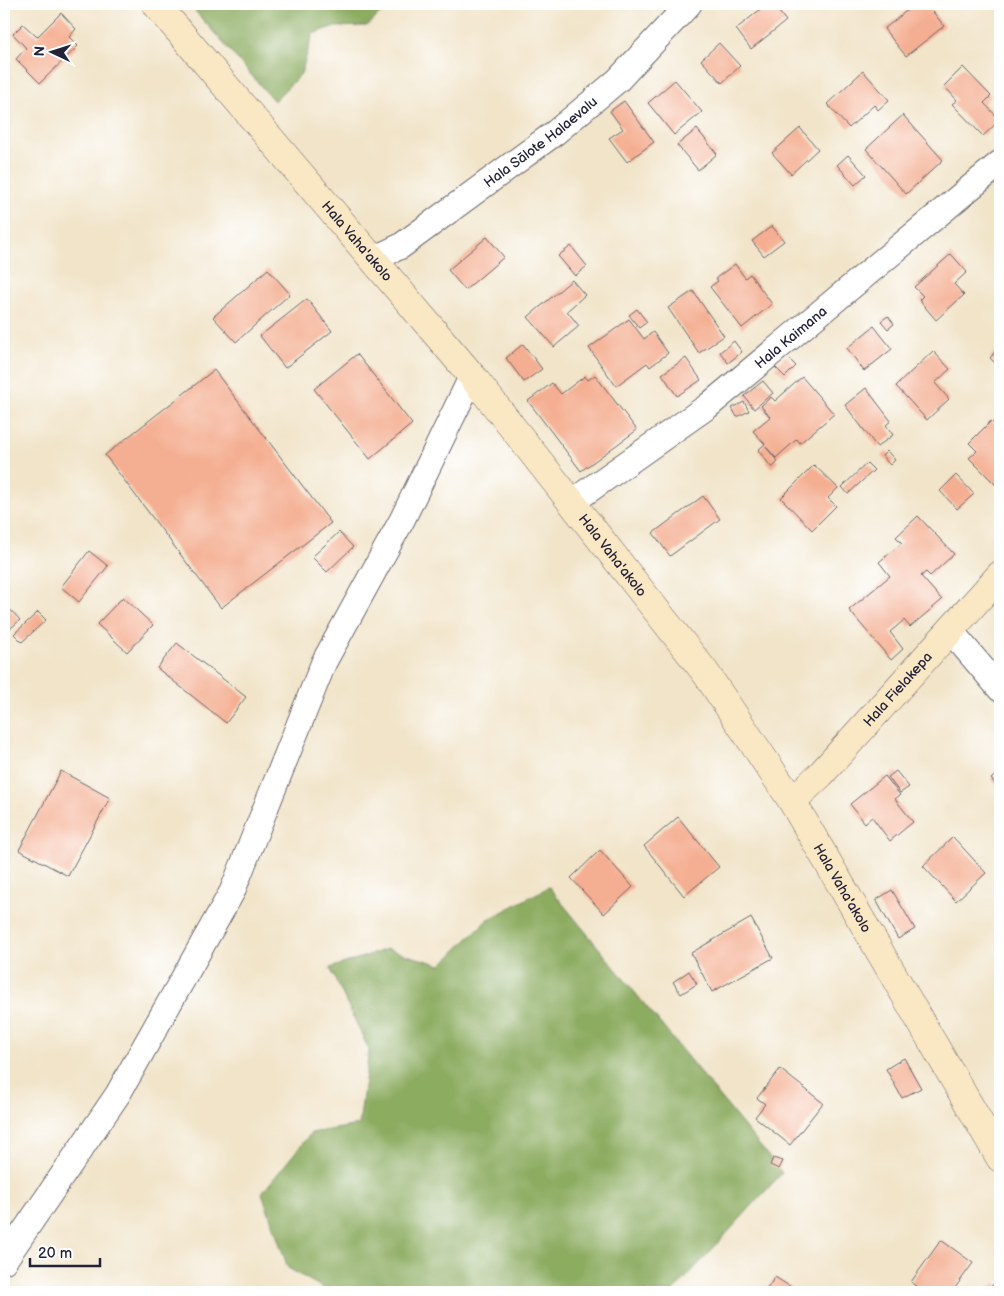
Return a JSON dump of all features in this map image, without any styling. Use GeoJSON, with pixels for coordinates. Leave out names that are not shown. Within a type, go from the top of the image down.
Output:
{"type":"FeatureCollection","features":[{"type":"Feature","properties":{"kind":"main road","name":"Hala Vaha'akolo"},"geometry":{"type":"LineString","coordinates":[[156,4],[472,376],[705,672],[792,801],[1000,1158]]}},
{"type":"Feature","properties":{"kind":"main road","name":"Hala Fielakepa"},"geometry":{"type":"LineString","coordinates":[[792,801],[821,774],[1000,576]]}},
{"type":"Feature","properties":{"kind":"street","name":"Hala Sālote Halaevalu"},"geometry":{"type":"LineString","coordinates":[[374,259],[401,246],[556,132],[618,80],[689,4]]}},
{"type":"Feature","properties":{"kind":"street","name":"Hala Kaimana"},"geometry":{"type":"LineString","coordinates":[[572,502],[708,406],[1000,164]]}},
{"type":"Feature","properties":{"kind":"street"},"geometry":{"type":"LineString","coordinates":[[4,1261],[118,1094],[232,892],[324,662],[402,520],[472,376]]}},
{"type":"Feature","properties":{"kind":"street"},"geometry":{"type":"LineString","coordinates":[[950,630],[1000,689]]}},
{"type":"Feature","properties":{"kind":"green space"},"geometry":{"type":"Polygon","coordinates":[[[189,4],[391,4],[367,26],[332,27],[313,34],[301,74],[274,101],[189,4]]]}},
{"type":"Feature","properties":{"kind":"green space"},"geometry":{"type":"Polygon","coordinates":[[[549,887],[782,1173],[673,1292],[330,1292],[288,1268],[262,1193],[311,1133],[359,1125],[369,1050],[330,968],[387,949],[441,965],[487,920],[549,887]]]}},
{"type":"Feature","properties":{"kind":"building"},"geometry":{"type":"Polygon","coordinates":[[[767,4],[773,4],[786,21],[751,49],[736,29],[767,4]]]}},
{"type":"Feature","properties":{"kind":"building"},"geometry":{"type":"Polygon","coordinates":[[[915,4],[927,4],[944,26],[906,56],[884,29],[915,4]]]}},
{"type":"Feature","properties":{"kind":"building"},"geometry":{"type":"Polygon","coordinates":[[[61,13],[76,29],[69,37],[78,46],[40,83],[16,59],[26,48],[13,34],[23,24],[37,37],[61,13]]]}},
{"type":"Feature","properties":{"kind":"building"},"geometry":{"type":"Polygon","coordinates":[[[719,43],[740,66],[722,83],[701,60],[719,43]]]}},
{"type":"Feature","properties":{"kind":"building"},"geometry":{"type":"Polygon","coordinates":[[[963,67],[991,96],[984,103],[1000,120],[983,136],[952,104],[957,100],[944,86],[963,67]]]}},
{"type":"Feature","properties":{"kind":"building"},"geometry":{"type":"Polygon","coordinates":[[[863,71],[889,100],[878,110],[874,105],[849,128],[827,104],[863,71]]]}},
{"type":"Feature","properties":{"kind":"building"},"geometry":{"type":"Polygon","coordinates":[[[675,80],[702,112],[674,135],[648,103],[675,80]]]}},
{"type":"Feature","properties":{"kind":"building"},"geometry":{"type":"Polygon","coordinates":[[[624,101],[654,142],[627,162],[609,138],[623,129],[610,111],[624,101]]]}},
{"type":"Feature","properties":{"kind":"building"},"geometry":{"type":"Polygon","coordinates":[[[903,115],[943,160],[906,194],[866,149],[903,115]]]}},
{"type":"Feature","properties":{"kind":"building"},"geometry":{"type":"Polygon","coordinates":[[[800,128],[818,149],[791,174],[772,153],[800,128]]]}},
{"type":"Feature","properties":{"kind":"building"},"geometry":{"type":"Polygon","coordinates":[[[697,129],[717,154],[698,170],[677,145],[697,129]]]}},
{"type":"Feature","properties":{"kind":"building"},"geometry":{"type":"Polygon","coordinates":[[[848,155],[866,175],[855,185],[837,165],[848,155]]]}},
{"type":"Feature","properties":{"kind":"building"},"geometry":{"type":"Polygon","coordinates":[[[772,226],[784,241],[764,256],[752,241],[772,226]]]}},
{"type":"Feature","properties":{"kind":"building"},"geometry":{"type":"Polygon","coordinates":[[[487,237],[504,257],[465,290],[448,270],[487,237]]]}},
{"type":"Feature","properties":{"kind":"building"},"geometry":{"type":"Polygon","coordinates":[[[571,246],[587,266],[575,276],[558,256],[571,246]]]}},
{"type":"Feature","properties":{"kind":"building"},"geometry":{"type":"Polygon","coordinates":[[[951,254],[967,272],[954,284],[964,295],[936,320],[919,300],[923,296],[914,287],[951,254]]]}},
{"type":"Feature","properties":{"kind":"building"},"geometry":{"type":"Polygon","coordinates":[[[735,264],[745,278],[750,274],[772,304],[742,328],[710,287],[718,281],[716,278],[735,264]]]}},
{"type":"Feature","properties":{"kind":"building"},"geometry":{"type":"Polygon","coordinates":[[[268,269],[290,294],[236,342],[213,317],[268,269]]]}},
{"type":"Feature","properties":{"kind":"building"},"geometry":{"type":"Polygon","coordinates":[[[572,280],[585,295],[567,311],[579,326],[554,347],[528,317],[572,280]]]}},
{"type":"Feature","properties":{"kind":"building"},"geometry":{"type":"Polygon","coordinates":[[[693,291],[724,336],[699,353],[668,308],[693,291]]]}},
{"type":"Feature","properties":{"kind":"building"},"geometry":{"type":"Polygon","coordinates":[[[307,299],[332,331],[285,368],[260,336],[307,299]]]}},
{"type":"Feature","properties":{"kind":"building"},"geometry":{"type":"Polygon","coordinates":[[[637,309],[647,322],[639,328],[629,315],[637,309]]]}},
{"type":"Feature","properties":{"kind":"building"},"geometry":{"type":"Polygon","coordinates":[[[888,316],[894,324],[888,329],[881,321],[888,316]]]}},
{"type":"Feature","properties":{"kind":"building"},"geometry":{"type":"Polygon","coordinates":[[[629,319],[644,339],[653,332],[668,353],[650,367],[647,363],[616,386],[589,348],[629,319]]]}},
{"type":"Feature","properties":{"kind":"building"},"geometry":{"type":"Polygon","coordinates":[[[874,326],[892,349],[864,371],[847,348],[874,326]]]}},
{"type":"Feature","properties":{"kind":"building"},"geometry":{"type":"Polygon","coordinates":[[[734,341],[742,352],[728,363],[720,352],[734,341]]]}},
{"type":"Feature","properties":{"kind":"building"},"geometry":{"type":"Polygon","coordinates":[[[523,344],[542,369],[524,382],[506,358],[523,344]]]}},
{"type":"Feature","properties":{"kind":"building"},"geometry":{"type":"Polygon","coordinates":[[[1000,346],[1000,368],[990,358],[1000,346]]]}},
{"type":"Feature","properties":{"kind":"building"},"geometry":{"type":"Polygon","coordinates":[[[933,351],[950,369],[935,383],[949,399],[927,420],[896,386],[933,351]]]}},
{"type":"Feature","properties":{"kind":"building"},"geometry":{"type":"Polygon","coordinates":[[[357,354],[412,424],[370,459],[314,389],[357,354]]]}},
{"type":"Feature","properties":{"kind":"building"},"geometry":{"type":"Polygon","coordinates":[[[786,356],[796,366],[785,377],[775,367],[786,356]]]}},
{"type":"Feature","properties":{"kind":"building"},"geometry":{"type":"Polygon","coordinates":[[[686,358],[701,380],[677,396],[662,374],[686,358]]]}},
{"type":"Feature","properties":{"kind":"building"},"geometry":{"type":"Polygon","coordinates":[[[214,370],[331,523],[221,608],[105,455],[214,370]]]}},
{"type":"Feature","properties":{"kind":"building"},"geometry":{"type":"Polygon","coordinates":[[[595,375],[637,430],[581,471],[528,401],[552,383],[561,394],[585,376],[588,380],[595,375]]]}},
{"type":"Feature","properties":{"kind":"building"},"geometry":{"type":"Polygon","coordinates":[[[802,377],[834,414],[800,443],[797,439],[776,458],[766,447],[778,462],[772,468],[758,450],[765,444],[753,431],[770,417],[761,406],[771,397],[775,401],[802,377]]]}},
{"type":"Feature","properties":{"kind":"building"},"geometry":{"type":"Polygon","coordinates":[[[763,381],[773,393],[754,409],[744,396],[763,381]]]}},
{"type":"Feature","properties":{"kind":"building"},"geometry":{"type":"Polygon","coordinates":[[[866,388],[891,421],[886,425],[893,435],[877,447],[845,405],[866,388]]]}},
{"type":"Feature","properties":{"kind":"building"},"geometry":{"type":"Polygon","coordinates":[[[744,402],[749,411],[737,417],[732,408],[744,402]]]}},
{"type":"Feature","properties":{"kind":"building"},"geometry":{"type":"Polygon","coordinates":[[[991,421],[1000,430],[1000,481],[996,485],[969,458],[977,451],[969,443],[991,421]]]}},
{"type":"Feature","properties":{"kind":"building"},"geometry":{"type":"Polygon","coordinates":[[[887,451],[895,460],[890,465],[882,456],[887,451]]]}},
{"type":"Feature","properties":{"kind":"building"},"geometry":{"type":"Polygon","coordinates":[[[867,463],[874,470],[848,494],[842,487],[867,463]]]}},
{"type":"Feature","properties":{"kind":"building"},"geometry":{"type":"Polygon","coordinates":[[[814,465],[838,488],[828,498],[836,506],[812,530],[781,498],[814,465]]]}},
{"type":"Feature","properties":{"kind":"building"},"geometry":{"type":"Polygon","coordinates":[[[956,475],[974,494],[957,509],[940,491],[956,475]]]}},
{"type":"Feature","properties":{"kind":"building"},"geometry":{"type":"Polygon","coordinates":[[[703,496],[720,519],[670,556],[653,533],[703,496]]]}},
{"type":"Feature","properties":{"kind":"building"},"geometry":{"type":"Polygon","coordinates":[[[918,516],[954,554],[930,576],[926,572],[921,576],[942,600],[910,627],[904,620],[890,632],[903,649],[891,660],[849,610],[890,576],[879,562],[902,543],[896,537],[918,516]]]}},
{"type":"Feature","properties":{"kind":"building"},"geometry":{"type":"Polygon","coordinates":[[[339,532],[353,547],[327,572],[312,557],[339,532]]]}},
{"type":"Feature","properties":{"kind":"building"},"geometry":{"type":"Polygon","coordinates":[[[89,551],[108,566],[79,602],[61,587],[89,551]]]}},
{"type":"Feature","properties":{"kind":"building"},"geometry":{"type":"Polygon","coordinates":[[[123,597],[153,625],[127,652],[97,624],[123,597]]]}},
{"type":"Feature","properties":{"kind":"building"},"geometry":{"type":"Polygon","coordinates":[[[4,603],[20,620],[4,634],[4,603]]]}},
{"type":"Feature","properties":{"kind":"building"},"geometry":{"type":"Polygon","coordinates":[[[38,612],[46,620],[22,642],[14,634],[38,612]]]}},
{"type":"Feature","properties":{"kind":"building"},"geometry":{"type":"Polygon","coordinates":[[[177,643],[246,697],[226,723],[157,668],[177,643]]]}},
{"type":"Feature","properties":{"kind":"building"},"geometry":{"type":"Polygon","coordinates":[[[61,771],[110,798],[68,876],[19,850],[61,771]]]}},
{"type":"Feature","properties":{"kind":"building"},"geometry":{"type":"Polygon","coordinates":[[[896,771],[909,787],[900,793],[888,777],[896,771]]]}},
{"type":"Feature","properties":{"kind":"building"},"geometry":{"type":"Polygon","coordinates":[[[1000,771],[1000,789],[991,779],[1000,771]]]}},
{"type":"Feature","properties":{"kind":"building"},"geometry":{"type":"Polygon","coordinates":[[[885,776],[900,795],[895,799],[913,822],[890,841],[872,817],[865,823],[850,804],[885,776]]]}},
{"type":"Feature","properties":{"kind":"building"},"geometry":{"type":"Polygon","coordinates":[[[678,817],[719,867],[684,896],[644,846],[678,817]]]}},
{"type":"Feature","properties":{"kind":"building"},"geometry":{"type":"Polygon","coordinates":[[[953,837],[986,873],[956,901],[923,866],[953,837]]]}},
{"type":"Feature","properties":{"kind":"building"},"geometry":{"type":"Polygon","coordinates":[[[600,850],[633,887],[604,914],[571,878],[600,850]]]}},
{"type":"Feature","properties":{"kind":"building"},"geometry":{"type":"Polygon","coordinates":[[[892,890],[915,929],[898,939],[876,900],[892,890]]]}},
{"type":"Feature","properties":{"kind":"building"},"geometry":{"type":"Polygon","coordinates":[[[751,918],[773,958],[712,992],[691,953],[751,918]]]}},
{"type":"Feature","properties":{"kind":"building"},"geometry":{"type":"Polygon","coordinates":[[[689,971],[697,984],[681,994],[673,982],[689,971]]]}},
{"type":"Feature","properties":{"kind":"building"},"geometry":{"type":"Polygon","coordinates":[[[904,1058],[921,1088],[902,1098],[886,1069],[904,1058]]]}},
{"type":"Feature","properties":{"kind":"building"},"geometry":{"type":"Polygon","coordinates":[[[780,1069],[823,1103],[790,1145],[755,1117],[765,1104],[757,1098],[780,1069]]]}},
{"type":"Feature","properties":{"kind":"building"},"geometry":{"type":"Polygon","coordinates":[[[773,1158],[783,1161],[779,1169],[770,1165],[773,1158]]]}},
{"type":"Feature","properties":{"kind":"building"},"geometry":{"type":"Polygon","coordinates":[[[941,1240],[973,1263],[952,1292],[925,1292],[911,1282],[941,1240]]]}},
{"type":"Feature","properties":{"kind":"building"},"geometry":{"type":"Polygon","coordinates":[[[775,1277],[799,1292],[765,1292],[775,1277]]]}},
{"type":"Feature","properties":{"kind":"building"},"geometry":{"type":"Polygon","coordinates":[[[996,1283],[1000,1292],[982,1292],[996,1283]]]}}]}
